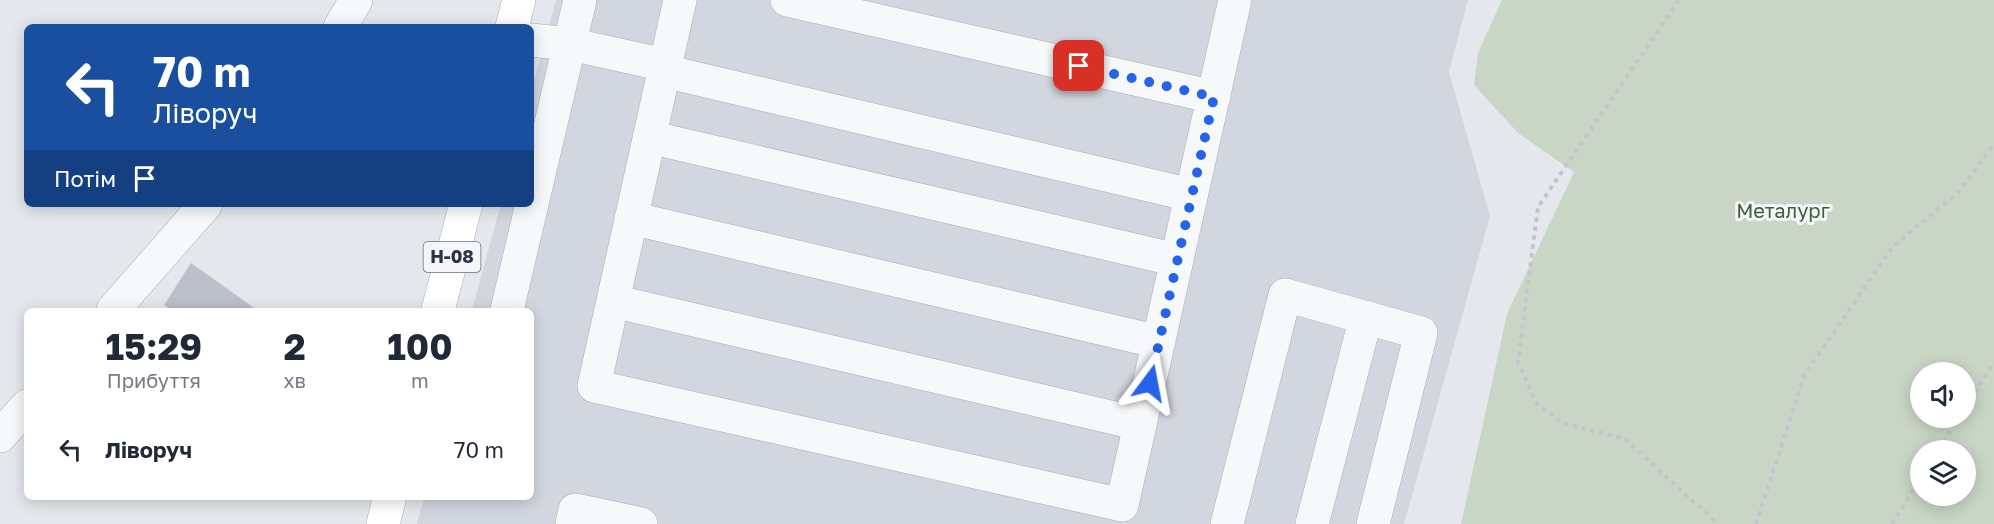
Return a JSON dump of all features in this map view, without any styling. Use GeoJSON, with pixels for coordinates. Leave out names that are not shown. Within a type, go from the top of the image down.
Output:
{"type":"FeatureCollection","features":[{"type":"Feature","properties":{"kind":"main road"},"geometry":{"type":"LineString","coordinates":[[513,24],[519,0]]}},
{"type":"Feature","properties":{"kind":"main road","name":"Н-08"},"geometry":{"type":"LineString","coordinates":[[439,308],[465,207]]}},
{"type":"Feature","properties":{"kind":"main road"},"geometry":{"type":"LineString","coordinates":[[382,524],[389,500]]}},
{"type":"Feature","properties":{"kind":"street"},"geometry":{"type":"LineString","coordinates":[[342,24],[356,0]]}},
{"type":"Feature","properties":{"kind":"street"},"geometry":{"type":"LineString","coordinates":[[534,196],[580,0]]}},
{"type":"Feature","properties":{"kind":"street"},"geometry":{"type":"LineString","coordinates":[[680,0],[594,386],[1122,505],[1234,0]]}},
{"type":"Feature","properties":{"kind":"street"},"geometry":{"type":"LineString","coordinates":[[787,0],[1214,97]]}},
{"type":"Feature","properties":{"kind":"street"},"geometry":{"type":"LineString","coordinates":[[534,40],[570,44],[1191,195]]}},
{"type":"Feature","properties":{"kind":"street"},"geometry":{"type":"LineString","coordinates":[[650,136],[1177,261]]}},
{"type":"Feature","properties":{"kind":"street"},"geometry":{"type":"LineString","coordinates":[[115,308],[203,207]]}},
{"type":"Feature","properties":{"kind":"street"},"geometry":{"type":"LineString","coordinates":[[507,308],[531,207]]}},
{"type":"Feature","properties":{"kind":"street"},"geometry":{"type":"LineString","coordinates":[[631,218],[1159,342]]}},
{"type":"Feature","properties":{"kind":"street"},"geometry":{"type":"LineString","coordinates":[[1227,524],[1285,295],[1421,333],[1372,524]]}},
{"type":"Feature","properties":{"kind":"street"},"geometry":{"type":"LineString","coordinates":[[613,301],[1140,424]]}},
{"type":"Feature","properties":{"kind":"street"},"geometry":{"type":"LineString","coordinates":[[1312,524],[1366,317]]}},
{"type":"Feature","properties":{"kind":"street"},"geometry":{"type":"LineString","coordinates":[[0,436],[24,409]]}},
{"type":"Feature","properties":{"kind":"street"},"geometry":{"type":"LineString","coordinates":[[572,524],[575,510],[641,524]]}},
{"type":"Feature","properties":{"kind":"path"},"geometry":{"type":"LineString","coordinates":[[1679,0],[1538,207],[1518,362],[1538,404],[1563,423],[1625,439],[1718,524]]}},
{"type":"Feature","properties":{"kind":"path"},"geometry":{"type":"LineString","coordinates":[[1756,524],[1804,376],[1893,246],[1958,193],[1994,144]]}},
{"type":"Feature","properties":{"kind":"path"},"geometry":{"type":"LineString","coordinates":[[1976,391],[1994,362]]}},
{"type":"Feature","properties":{"kind":"path"},"geometry":{"type":"LineString","coordinates":[[1892,524],[1910,495]]}},
{"type":"Feature","properties":{"kind":"shaded area"},"geometry":{"type":"Polygon","coordinates":[[[556,0],[1468,0],[1449,72],[1490,216],[1404,524],[417,524],[423,500],[534,500],[534,308],[473,308],[500,207],[534,207],[534,81],[556,0]]]}},
{"type":"Feature","properties":{"kind":"green space","name":"Металург"},"geometry":{"type":"Polygon","coordinates":[[[1502,0],[1994,0],[1994,524],[1461,524],[1507,314],[1574,172],[1518,133],[1474,85],[1478,53],[1502,0]]]}},
{"type":"Feature","properties":{"kind":"building"},"geometry":{"type":"Polygon","coordinates":[[[191,263],[254,308],[168,308],[164,305],[191,263]]]}},
{"type":"Feature","properties":{"kind":"route"},"geometry":{"type":"LineString","coordinates":[[1079,66],[1214,97],[1150,383]]}}]}
